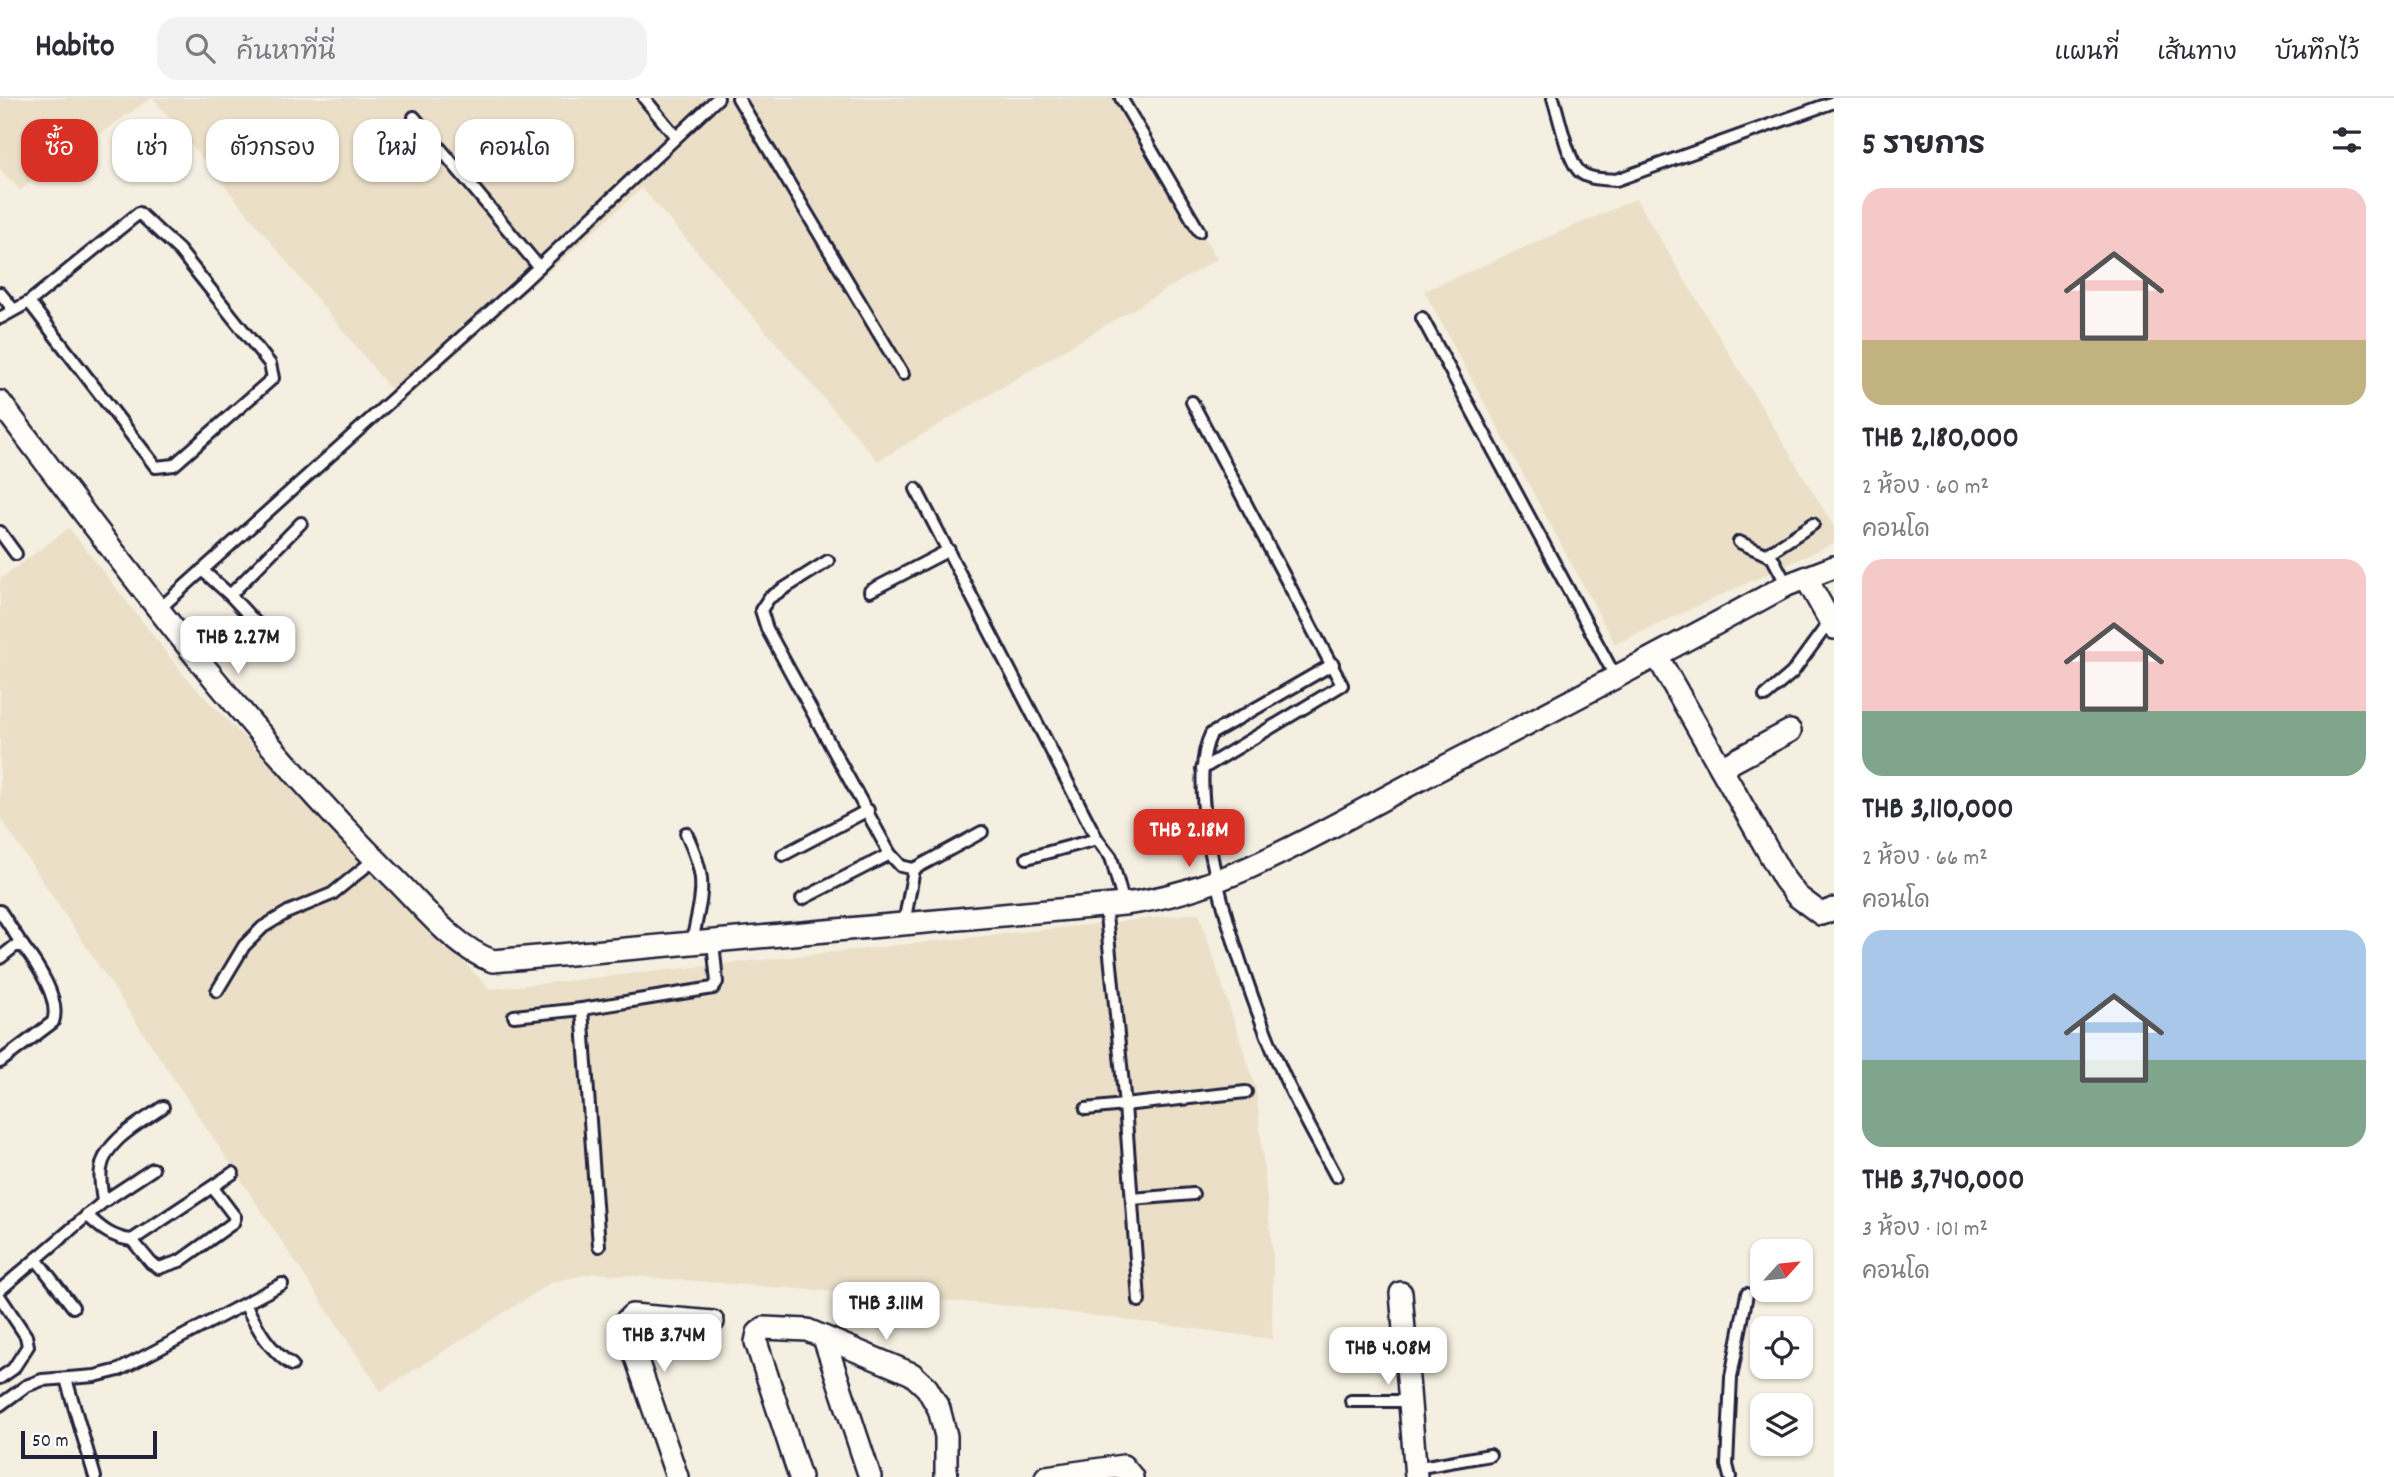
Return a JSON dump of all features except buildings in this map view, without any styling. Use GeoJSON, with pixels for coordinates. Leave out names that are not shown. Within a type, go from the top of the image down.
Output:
{"type":"FeatureCollection","features":[{"type":"Feature","properties":{"kind":"street"},"geometry":{"type":"LineString","coordinates":[[0,402],[157,611],[251,725],[375,859],[473,954],[493,961],[1157,900],[1215,882],[1348,817],[1797,582],[1834,567]]}},
{"type":"Feature","properties":{"kind":"street"},"geometry":{"type":"LineString","coordinates":[[1797,582],[1832,624]]}},
{"type":"Feature","properties":{"kind":"street"},"geometry":{"type":"LineString","coordinates":[[1657,656],[1797,896],[1821,914],[1834,909]]}},
{"type":"Feature","properties":{"kind":"street"},"geometry":{"type":"LineString","coordinates":[[1721,768],[1790,731]]}},
{"type":"Feature","properties":{"kind":"street"},"geometry":{"type":"LineString","coordinates":[[1401,1293],[1416,1473]]}},
{"type":"Feature","properties":{"kind":"street"},"geometry":{"type":"LineString","coordinates":[[677,1477],[628,1334],[626,1321],[632,1315],[646,1314],[713,1322]]}},
{"type":"Feature","properties":{"kind":"street"},"geometry":{"type":"LineString","coordinates":[[800,1477],[756,1342],[758,1332],[764,1328],[807,1330],[912,1374],[927,1388],[939,1409],[947,1436],[946,1477]]}},
{"type":"Feature","properties":{"kind":"street"},"geometry":{"type":"LineString","coordinates":[[824,1338],[870,1477]]}},
{"type":"Feature","properties":{"kind":"street"},"geometry":{"type":"LineString","coordinates":[[1046,1477],[1123,1466],[1132,1477]]}},
{"type":"Feature","properties":{"kind":"lane"},"geometry":{"type":"LineString","coordinates":[[644,98],[676,137]]}},
{"type":"Feature","properties":{"kind":"lane"},"geometry":{"type":"LineString","coordinates":[[157,611],[539,267],[718,98]]}},
{"type":"Feature","properties":{"kind":"lane"},"geometry":{"type":"LineString","coordinates":[[738,98],[903,374]]}},
{"type":"Feature","properties":{"kind":"lane"},"geometry":{"type":"LineString","coordinates":[[1122,98],[1199,231]]}},
{"type":"Feature","properties":{"kind":"lane"},"geometry":{"type":"LineString","coordinates":[[1553,98],[1570,154],[1579,171],[1594,178],[1616,180],[1834,102]]}},
{"type":"Feature","properties":{"kind":"lane"},"geometry":{"type":"LineString","coordinates":[[414,117],[539,267]]}},
{"type":"Feature","properties":{"kind":"lane"},"geometry":{"type":"LineString","coordinates":[[0,318],[29,302],[139,213],[179,250],[270,364],[273,378],[174,465],[156,467],[29,302]]}},
{"type":"Feature","properties":{"kind":"lane"},"geometry":{"type":"LineString","coordinates":[[0,293],[13,309]]}},
{"type":"Feature","properties":{"kind":"lane"},"geometry":{"type":"LineString","coordinates":[[1422,318],[1616,678]]}},
{"type":"Feature","properties":{"kind":"lane"},"geometry":{"type":"LineString","coordinates":[[1192,402],[1341,681],[1339,689],[1202,769]]}},
{"type":"Feature","properties":{"kind":"lane"},"geometry":{"type":"LineString","coordinates":[[916,489],[1097,839],[1111,857],[1139,1301]]}},
{"type":"Feature","properties":{"kind":"lane"},"geometry":{"type":"LineString","coordinates":[[230,595],[301,523]]}},
{"type":"Feature","properties":{"kind":"lane"},"geometry":{"type":"LineString","coordinates":[[1767,554],[1813,524]]}},
{"type":"Feature","properties":{"kind":"lane"},"geometry":{"type":"LineString","coordinates":[[0,532],[16,554]]}},
{"type":"Feature","properties":{"kind":"lane"},"geometry":{"type":"LineString","coordinates":[[1739,542],[1772,556],[1797,582]]}},
{"type":"Feature","properties":{"kind":"lane"},"geometry":{"type":"LineString","coordinates":[[870,591],[949,550]]}},
{"type":"Feature","properties":{"kind":"lane"},"geometry":{"type":"LineString","coordinates":[[828,561],[769,598],[761,610],[767,629],[890,854],[901,866],[914,869],[982,832]]}},
{"type":"Feature","properties":{"kind":"lane"},"geometry":{"type":"LineString","coordinates":[[202,570],[230,595],[272,640]]}},
{"type":"Feature","properties":{"kind":"lane"},"geometry":{"type":"LineString","coordinates":[[1765,696],[1792,673],[1832,624]]}},
{"type":"Feature","properties":{"kind":"lane"},"geometry":{"type":"LineString","coordinates":[[1333,664],[1211,734],[1203,749],[1202,769],[1205,818],[1215,882],[1280,1067],[1336,1176]]}},
{"type":"Feature","properties":{"kind":"lane"},"geometry":{"type":"LineString","coordinates":[[783,855],[868,810]]}},
{"type":"Feature","properties":{"kind":"lane"},"geometry":{"type":"LineString","coordinates":[[514,1016],[582,1009],[713,988],[717,982],[703,942],[704,883],[701,866],[686,833]]}},
{"type":"Feature","properties":{"kind":"lane"},"geometry":{"type":"LineString","coordinates":[[1027,858],[1097,839]]}},
{"type":"Feature","properties":{"kind":"lane"},"geometry":{"type":"LineString","coordinates":[[802,899],[890,854]]}},
{"type":"Feature","properties":{"kind":"lane"},"geometry":{"type":"LineString","coordinates":[[217,991],[244,946],[263,927],[288,912],[332,894],[375,859]]}},
{"type":"Feature","properties":{"kind":"lane"},"geometry":{"type":"LineString","coordinates":[[904,925],[914,869]]}},
{"type":"Feature","properties":{"kind":"lane"},"geometry":{"type":"LineString","coordinates":[[0,911],[54,1001],[56,1012],[52,1022],[0,1062]]}},
{"type":"Feature","properties":{"kind":"lane"},"geometry":{"type":"LineString","coordinates":[[0,958],[16,946],[23,946]]}},
{"type":"Feature","properties":{"kind":"lane"},"geometry":{"type":"LineString","coordinates":[[582,1009],[598,1246]]}},
{"type":"Feature","properties":{"kind":"lane"},"geometry":{"type":"LineString","coordinates":[[1086,1109],[1246,1092]]}},
{"type":"Feature","properties":{"kind":"lane"},"geometry":{"type":"LineString","coordinates":[[103,1202],[101,1168],[106,1155],[116,1142],[163,1107]]}},
{"type":"Feature","properties":{"kind":"lane"},"geometry":{"type":"LineString","coordinates":[[0,1290],[103,1202],[153,1169]]}},
{"type":"Feature","properties":{"kind":"lane"},"geometry":{"type":"LineString","coordinates":[[87,1215],[101,1229],[121,1239],[132,1240],[233,1173]]}},
{"type":"Feature","properties":{"kind":"lane"},"geometry":{"type":"LineString","coordinates":[[132,1240],[151,1263],[159,1268],[180,1261],[233,1223],[235,1217],[213,1188]]}},
{"type":"Feature","properties":{"kind":"lane"},"geometry":{"type":"LineString","coordinates":[[1132,1199],[1193,1194]]}},
{"type":"Feature","properties":{"kind":"lane"},"geometry":{"type":"LineString","coordinates":[[36,1259],[73,1307]]}},
{"type":"Feature","properties":{"kind":"lane"},"geometry":{"type":"LineString","coordinates":[[0,1405],[26,1386],[42,1380],[119,1370],[282,1284]]}},
{"type":"Feature","properties":{"kind":"lane"},"geometry":{"type":"LineString","coordinates":[[1730,1477],[1727,1465],[1731,1377],[1748,1294]]}},
{"type":"Feature","properties":{"kind":"lane"},"geometry":{"type":"LineString","coordinates":[[0,1297],[26,1336],[28,1346],[13,1369],[0,1378]]}},
{"type":"Feature","properties":{"kind":"lane"},"geometry":{"type":"LineString","coordinates":[[245,1304],[265,1341],[277,1355],[292,1365]]}},
{"type":"Feature","properties":{"kind":"lane"},"geometry":{"type":"LineString","coordinates":[[66,1379],[95,1477]]}},
{"type":"Feature","properties":{"kind":"lane"},"geometry":{"type":"LineString","coordinates":[[1351,1401],[1410,1401]]}},
{"type":"Feature","properties":{"kind":"lane"},"geometry":{"type":"LineString","coordinates":[[1416,1473],[1490,1455]]}},
{"type":"Feature","properties":{"kind":"shaded area"},"geometry":{"type":"Polygon","coordinates":[[[0,98],[151,98],[121,119],[112,119],[112,125],[98,135],[98,119],[21,119],[21,182],[31,182],[20,190],[0,169],[0,98]]]}},
{"type":"Feature","properties":{"kind":"shaded area"},"geometry":{"type":"Polygon","coordinates":[[[153,98],[1125,98],[1217,259],[878,461],[642,188],[402,403],[222,182],[339,182],[339,119],[206,119],[206,163],[192,146],[192,119],[170,119],[153,98]]]}},
{"type":"Feature","properties":{"kind":"shaded area"},"geometry":{"type":"Polygon","coordinates":[[[1636,199],[1834,527],[1834,543],[1615,644],[1424,291],[1636,199]]]}},
{"type":"Feature","properties":{"kind":"shaded area"},"geometry":{"type":"Polygon","coordinates":[[[69,528],[188,680],[490,989],[1199,913],[1256,1089],[1273,1258],[1272,1339],[1027,1307],[594,1273],[552,1282],[381,1391],[0,817],[0,579],[69,528]]]}}]}
